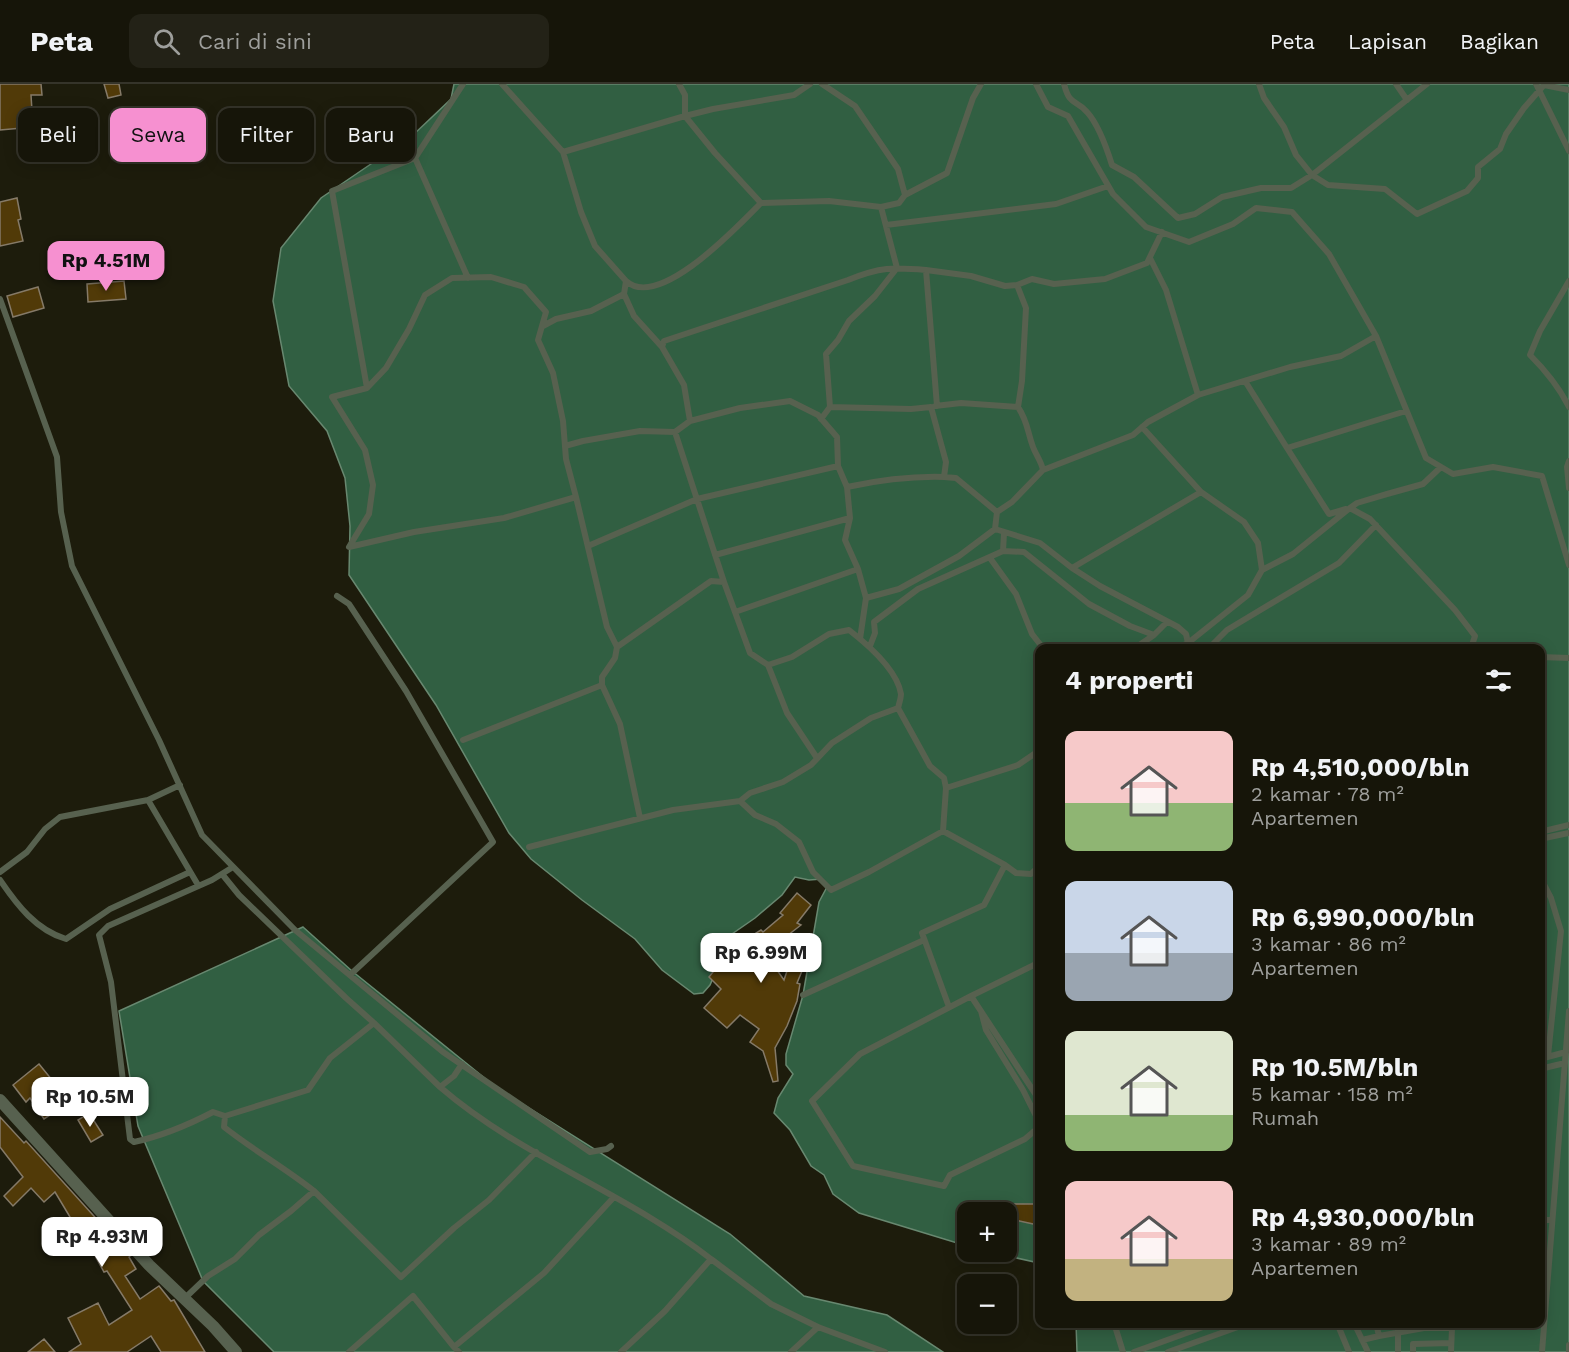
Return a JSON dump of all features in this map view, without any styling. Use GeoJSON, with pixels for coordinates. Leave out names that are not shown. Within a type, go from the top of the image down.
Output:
{"type":"FeatureCollection","features":[{"type":"Feature","properties":{"kind":"street"},"geometry":{"type":"LineString","coordinates":[[0,1100],[149,1265],[236,1352]]}},
{"type":"Feature","properties":{"kind":"lane"},"geometry":{"type":"LineString","coordinates":[[463,84],[415,158],[468,278]]}},
{"type":"Feature","properties":{"kind":"lane"},"geometry":{"type":"LineString","coordinates":[[502,84],[563,152],[581,212],[595,246],[632,286],[652,287],[672,279],[716,246],[761,204],[829,201],[881,207],[899,202],[905,195],[948,173],[973,98],[981,84]]}},
{"type":"Feature","properties":{"kind":"lane"},"geometry":{"type":"LineString","coordinates":[[679,84],[685,95],[685,116],[761,204]]}},
{"type":"Feature","properties":{"kind":"lane"},"geometry":{"type":"LineString","coordinates":[[563,152],[713,109],[794,95],[810,84]]}},
{"type":"Feature","properties":{"kind":"lane"},"geometry":{"type":"LineString","coordinates":[[822,84],[855,106],[898,169],[905,195]]}},
{"type":"Feature","properties":{"kind":"lane"},"geometry":{"type":"LineString","coordinates":[[1036,84],[1048,107],[1068,116],[1113,194],[1146,227],[1189,242],[1233,224],[1256,208],[1292,212],[1329,254],[1376,336],[1425,458],[1454,474],[1493,467],[1542,476],[1569,565]]}},
{"type":"Feature","properties":{"kind":"lane"},"geometry":{"type":"LineString","coordinates":[[1064,84],[1069,100],[1087,112],[1106,145],[1112,165],[1134,177],[1178,218],[1195,214],[1222,197],[1261,188],[1291,188],[1312,175],[1427,84]]}},
{"type":"Feature","properties":{"kind":"lane"},"geometry":{"type":"LineString","coordinates":[[1259,84],[1264,98],[1284,127],[1296,155],[1312,175],[1328,185],[1384,189],[1417,214],[1467,191],[1478,178],[1478,167],[1500,149],[1506,134],[1537,88],[1544,85],[1569,90]]}},
{"type":"Feature","properties":{"kind":"lane"},"geometry":{"type":"LineString","coordinates":[[1396,84],[1407,100]]}},
{"type":"Feature","properties":{"kind":"lane"},"geometry":{"type":"LineString","coordinates":[[1537,88],[1569,151]]}},
{"type":"Feature","properties":{"kind":"lane"},"geometry":{"type":"LineString","coordinates":[[367,388],[332,191],[405,162]]}},
{"type":"Feature","properties":{"kind":"lane"},"geometry":{"type":"LineString","coordinates":[[886,225],[1056,204],[1108,186]]}},
{"type":"Feature","properties":{"kind":"lane"},"geometry":{"type":"LineString","coordinates":[[881,207],[897,268]]}},
{"type":"Feature","properties":{"kind":"lane"},"geometry":{"type":"LineString","coordinates":[[662,347],[664,341],[873,270],[897,268],[926,270],[971,276],[1005,286],[1017,285],[1032,279],[1054,284],[1105,279],[1147,263],[1162,232]]}},
{"type":"Feature","properties":{"kind":"lane"},"geometry":{"type":"LineString","coordinates":[[1150,258],[1166,290],[1198,395]]}},
{"type":"Feature","properties":{"kind":"lane"},"geometry":{"type":"LineString","coordinates":[[821,419],[831,407],[826,354],[838,340],[849,321],[897,268]]}},
{"type":"Feature","properties":{"kind":"lane"},"geometry":{"type":"LineString","coordinates":[[926,270],[934,406],[946,462],[944,477]]}},
{"type":"Feature","properties":{"kind":"lane"},"geometry":{"type":"LineString","coordinates":[[576,497],[504,518],[414,532],[349,547],[369,514],[373,485],[365,450],[332,397],[367,388],[386,368],[409,329],[425,295],[452,278],[492,277],[524,288],[546,312],[538,340],[553,373],[563,421],[566,459],[576,497],[588,546],[607,627],[617,647],[615,658],[602,677],[602,685],[620,724],[640,818]]}},
{"type":"Feature","properties":{"kind":"lane"},"geometry":{"type":"LineString","coordinates":[[626,281],[624,294],[634,316],[662,347],[684,386],[690,421]]}},
{"type":"Feature","properties":{"kind":"lane"},"geometry":{"type":"LineString","coordinates":[[1569,281],[1540,331],[1530,355],[1560,391],[1569,407]]}},
{"type":"Feature","properties":{"kind":"lane"},"geometry":{"type":"LineString","coordinates":[[1017,285],[1026,308],[1022,381],[1018,407],[1026,419],[1043,470]]}},
{"type":"Feature","properties":{"kind":"lane"},"geometry":{"type":"LineString","coordinates":[[543,326],[556,319],[591,311],[624,294]]}},
{"type":"Feature","properties":{"kind":"lane"},"geometry":{"type":"LineString","coordinates":[[0,299],[57,457],[61,512],[72,566],[159,740],[202,835],[295,930],[443,1052],[590,1152],[611,1146]]}},
{"type":"Feature","properties":{"kind":"lane"},"geometry":{"type":"LineString","coordinates":[[866,598],[899,589],[959,556],[995,529],[997,512],[1012,502],[1043,470],[1133,435],[1148,422],[1198,395],[1290,367],[1341,356],[1376,336]]}},
{"type":"Feature","properties":{"kind":"lane"},"geometry":{"type":"LineString","coordinates":[[1245,381],[1329,514],[1350,508],[1370,519],[1455,610],[1475,636],[1472,644]]}},
{"type":"Feature","properties":{"kind":"lane"},"geometry":{"type":"LineString","coordinates":[[565,446],[640,431],[675,432],[690,421],[740,408],[790,401],[821,419],[837,436],[838,466],[847,487],[850,518],[845,540],[858,569],[866,598],[860,639]]}},
{"type":"Feature","properties":{"kind":"lane"},"geometry":{"type":"LineString","coordinates":[[831,407],[911,410],[961,403],[1018,407]]}},
{"type":"Feature","properties":{"kind":"lane"},"geometry":{"type":"LineString","coordinates":[[1287,448],[1406,411]]}},
{"type":"Feature","properties":{"kind":"lane"},"geometry":{"type":"LineString","coordinates":[[1142,427],[1201,492],[1244,522],[1258,543],[1262,570]]}},
{"type":"Feature","properties":{"kind":"lane"},"geometry":{"type":"LineString","coordinates":[[675,432],[724,582],[750,653],[768,665],[787,713],[817,758]]}},
{"type":"Feature","properties":{"kind":"lane"},"geometry":{"type":"LineString","coordinates":[[1569,461],[1567,468],[1569,488]]}},
{"type":"Feature","properties":{"kind":"lane"},"geometry":{"type":"LineString","coordinates":[[588,546],[697,499],[838,466]]}},
{"type":"Feature","properties":{"kind":"lane"},"geometry":{"type":"LineString","coordinates":[[1191,644],[1248,595],[1262,570],[1293,554],[1358,503],[1423,484],[1442,467]]}},
{"type":"Feature","properties":{"kind":"lane"},"geometry":{"type":"LineString","coordinates":[[847,487],[919,476],[957,478],[997,512]]}},
{"type":"Feature","properties":{"kind":"lane"},"geometry":{"type":"LineString","coordinates":[[1072,568],[1201,492]]}},
{"type":"Feature","properties":{"kind":"lane"},"geometry":{"type":"LineString","coordinates":[[715,555],[850,518]]}},
{"type":"Feature","properties":{"kind":"lane"},"geometry":{"type":"LineString","coordinates":[[1213,644],[1227,630],[1339,563],[1376,525]]}},
{"type":"Feature","properties":{"kind":"lane"},"geometry":{"type":"LineString","coordinates":[[995,529],[1040,543],[1100,586],[1185,634],[1190,644]]}},
{"type":"Feature","properties":{"kind":"lane"},"geometry":{"type":"LineString","coordinates":[[1003,551],[1004,533]]}},
{"type":"Feature","properties":{"kind":"lane"},"geometry":{"type":"LineString","coordinates":[[870,646],[875,633],[874,622],[918,589],[1003,551],[1024,552],[1089,604],[1130,626],[1154,635]]}},
{"type":"Feature","properties":{"kind":"lane"},"geometry":{"type":"LineString","coordinates":[[990,558],[1016,594],[1032,634],[1040,644]]}},
{"type":"Feature","properties":{"kind":"lane"},"geometry":{"type":"LineString","coordinates":[[735,612],[858,569]]}},
{"type":"Feature","properties":{"kind":"lane"},"geometry":{"type":"LineString","coordinates":[[617,647],[711,581],[724,582]]}},
{"type":"Feature","properties":{"kind":"lane"},"geometry":{"type":"LineString","coordinates":[[337,596],[349,604],[406,691],[493,842],[350,975]]}},
{"type":"Feature","properties":{"kind":"lane"},"geometry":{"type":"LineString","coordinates":[[1141,644],[1167,622]]}},
{"type":"Feature","properties":{"kind":"lane"},"geometry":{"type":"LineString","coordinates":[[768,665],[792,657],[829,634],[849,630],[870,646],[890,670],[901,694],[898,708],[930,766],[944,778],[946,788],[943,831]]}},
{"type":"Feature","properties":{"kind":"lane"},"geometry":{"type":"LineString","coordinates":[[1545,657],[1569,658]]}},
{"type":"Feature","properties":{"kind":"lane"},"geometry":{"type":"LineString","coordinates":[[463,741],[602,685]]}},
{"type":"Feature","properties":{"kind":"lane"},"geometry":{"type":"LineString","coordinates":[[529,847],[673,810],[740,801],[750,793],[783,782],[811,765],[832,743],[871,718],[898,708]]}},
{"type":"Feature","properties":{"kind":"lane"},"geometry":{"type":"LineString","coordinates":[[946,788],[1018,765],[1035,753]]}},
{"type":"Feature","properties":{"kind":"lane"},"geometry":{"type":"LineString","coordinates":[[0,872],[27,852],[45,829],[60,817],[148,800],[180,785]]}},
{"type":"Feature","properties":{"kind":"lane"},"geometry":{"type":"LineString","coordinates":[[148,800],[198,885]]}},
{"type":"Feature","properties":{"kind":"lane"},"geometry":{"type":"LineString","coordinates":[[740,801],[754,815],[776,824],[799,842],[813,872],[831,890],[943,831]]}},
{"type":"Feature","properties":{"kind":"lane"},"geometry":{"type":"LineString","coordinates":[[1545,831],[1569,825]]}},
{"type":"Feature","properties":{"kind":"lane"},"geometry":{"type":"LineString","coordinates":[[943,831],[1016,873],[1031,874],[1035,870]]}},
{"type":"Feature","properties":{"kind":"lane"},"geometry":{"type":"LineString","coordinates":[[1545,838],[1569,833]]}},
{"type":"Feature","properties":{"kind":"lane"},"geometry":{"type":"LineString","coordinates":[[949,1007],[922,933],[984,905],[1005,865]]}},
{"type":"Feature","properties":{"kind":"lane"},"geometry":{"type":"LineString","coordinates":[[234,867],[108,926],[99,935],[111,982],[130,1139],[134,1142],[144,1140],[183,1127],[213,1112],[225,1116],[308,1090],[330,1058],[374,1023]]}},
{"type":"Feature","properties":{"kind":"lane"},"geometry":{"type":"LineString","coordinates":[[0,880],[20,909],[53,935],[66,939],[110,909],[190,872]]}},
{"type":"Feature","properties":{"kind":"lane"},"geometry":{"type":"LineString","coordinates":[[222,874],[239,895],[440,1087],[487,1123],[695,1247],[771,1304],[818,1327],[885,1352]]}},
{"type":"Feature","properties":{"kind":"lane"},"geometry":{"type":"LineString","coordinates":[[1545,887],[1561,931],[1548,1056]]}},
{"type":"Feature","properties":{"kind":"lane"},"geometry":{"type":"LineString","coordinates":[[803,994],[924,940]]}},
{"type":"Feature","properties":{"kind":"lane"},"geometry":{"type":"LineString","coordinates":[[1035,964],[860,1054],[812,1101],[853,1166],[944,1186],[950,1175],[1025,1139],[1035,1130]]}},
{"type":"Feature","properties":{"kind":"lane"},"geometry":{"type":"LineString","coordinates":[[971,996],[1035,1093]]}},
{"type":"Feature","properties":{"kind":"lane"},"geometry":{"type":"LineString","coordinates":[[981,1011],[986,1030],[1035,1114]]}},
{"type":"Feature","properties":{"kind":"lane"},"geometry":{"type":"LineString","coordinates":[[1545,1312],[1569,1011]]}},
{"type":"Feature","properties":{"kind":"lane"},"geometry":{"type":"LineString","coordinates":[[1545,1057],[1566,1052]]}},
{"type":"Feature","properties":{"kind":"lane"},"geometry":{"type":"LineString","coordinates":[[1545,1068],[1565,1063]]}},
{"type":"Feature","properties":{"kind":"lane"},"geometry":{"type":"LineString","coordinates":[[440,1087],[454,1076],[462,1065]]}},
{"type":"Feature","properties":{"kind":"lane"},"geometry":{"type":"LineString","coordinates":[[225,1116],[224,1127],[314,1191],[401,1277],[454,1228],[489,1200],[536,1152]]}},
{"type":"Feature","properties":{"kind":"lane"},"geometry":{"type":"LineString","coordinates":[[184,1298],[208,1276],[235,1259],[259,1235],[314,1191]]}},
{"type":"Feature","properties":{"kind":"lane"},"geometry":{"type":"LineString","coordinates":[[349,1352],[413,1296],[456,1350],[544,1273],[614,1197]]}},
{"type":"Feature","properties":{"kind":"lane"},"geometry":{"type":"LineString","coordinates":[[1545,1220],[1552,1220]]}},
{"type":"Feature","properties":{"kind":"lane"},"geometry":{"type":"LineString","coordinates":[[621,1352],[665,1311],[711,1259]]}},
{"type":"Feature","properties":{"kind":"lane"},"geometry":{"type":"LineString","coordinates":[[791,1352],[818,1327]]}},
{"type":"Feature","properties":{"kind":"lane"},"geometry":{"type":"LineString","coordinates":[[1116,1328],[1123,1352]]}},
{"type":"Feature","properties":{"kind":"lane"},"geometry":{"type":"LineString","coordinates":[[1134,1352],[1200,1328]]}},
{"type":"Feature","properties":{"kind":"lane"},"geometry":{"type":"LineString","coordinates":[[1168,1352],[1235,1328]]}},
{"type":"Feature","properties":{"kind":"lane"},"geometry":{"type":"LineString","coordinates":[[1340,1328],[1349,1352]]}},
{"type":"Feature","properties":{"kind":"lane"},"geometry":{"type":"LineString","coordinates":[[1356,1328],[1368,1352]]}},
{"type":"Feature","properties":{"kind":"lane"},"geometry":{"type":"LineString","coordinates":[[1377,1328],[1379,1336]]}},
{"type":"Feature","properties":{"kind":"lane"},"geometry":{"type":"LineString","coordinates":[[1397,1328],[1398,1352]]}},
{"type":"Feature","properties":{"kind":"lane"},"geometry":{"type":"LineString","coordinates":[[1362,1340],[1412,1328]]}},
{"type":"Feature","properties":{"kind":"lane"},"geometry":{"type":"LineString","coordinates":[[1451,1352],[1452,1328]]}},
{"type":"Feature","properties":{"kind":"lane"},"geometry":{"type":"LineString","coordinates":[[1542,1352],[1544,1328]]}},
{"type":"Feature","properties":{"kind":"lane"},"geometry":{"type":"LineString","coordinates":[[1413,1352],[1413,1344],[1451,1343]]}},
{"type":"Feature","properties":{"kind":"lane"},"geometry":{"type":"LineString","coordinates":[[1569,1345],[1569,1352]]}},
{"type":"Feature","properties":{"kind":"shaded area"},"geometry":{"type":"Polygon","coordinates":[[[454,84],[1569,84],[1569,1352],[1077,1352],[1076,1328],[1545,1328],[1545,644],[1035,644],[1035,1262],[1017,1258],[1017,1202],[957,1202],[957,1243],[859,1213],[833,1194],[824,1175],[811,1166],[790,1130],[774,1113],[778,1098],[793,1074],[786,1065],[786,1054],[803,995],[819,902],[828,885],[822,879],[809,880],[795,877],[782,895],[732,934],[710,985],[703,993],[694,994],[662,970],[635,939],[531,859],[509,833],[436,705],[349,575],[350,526],[345,478],[327,431],[289,386],[273,301],[281,248],[321,198],[374,162],[415,162],[415,133],[451,99],[454,84]]]}},
{"type":"Feature","properties":{"kind":"shaded area"},"geometry":{"type":"Polygon","coordinates":[[[303,927],[352,971],[497,1088],[730,1234],[804,1296],[887,1315],[943,1352],[274,1352],[203,1281],[138,1126],[119,1011],[303,927]]]}},
{"type":"Feature","properties":{"kind":"building"},"geometry":{"type":"Polygon","coordinates":[[[0,84],[41,84],[42,95],[31,95],[32,108],[18,108],[18,128],[0,130],[0,84]]]}},
{"type":"Feature","properties":{"kind":"building"},"geometry":{"type":"Polygon","coordinates":[[[104,84],[119,84],[121,95],[108,98],[104,84]]]}},
{"type":"Feature","properties":{"kind":"building"},"geometry":{"type":"Polygon","coordinates":[[[17,198],[21,219],[18,220],[23,241],[0,246],[0,202],[17,198]]]}},
{"type":"Feature","properties":{"kind":"building"},"geometry":{"type":"Polygon","coordinates":[[[124,281],[126,299],[88,302],[87,284],[124,281]]]}},
{"type":"Feature","properties":{"kind":"building"},"geometry":{"type":"Polygon","coordinates":[[[38,287],[44,308],[13,317],[7,296],[38,287]]]}},
{"type":"Feature","properties":{"kind":"building"},"geometry":{"type":"Polygon","coordinates":[[[797,893],[811,905],[797,923],[801,925],[765,953],[784,980],[793,953],[805,956],[802,965],[804,966],[797,983],[800,984],[797,1001],[775,1048],[778,1081],[773,1082],[763,1051],[750,1042],[759,1029],[740,1015],[727,1028],[704,1008],[721,989],[709,977],[717,967],[715,965],[744,938],[745,940],[761,930],[763,932],[783,915],[780,913],[797,893]]]}},
{"type":"Feature","properties":{"kind":"building"},"geometry":{"type":"Polygon","coordinates":[[[39,1064],[70,1102],[44,1119],[30,1098],[26,1102],[13,1085],[39,1064]]]}},
{"type":"Feature","properties":{"kind":"building"},"geometry":{"type":"Polygon","coordinates":[[[89,1113],[103,1135],[91,1142],[78,1120],[89,1113]]]}},
{"type":"Feature","properties":{"kind":"building"},"geometry":{"type":"Polygon","coordinates":[[[0,1117],[24,1143],[26,1141],[130,1256],[136,1269],[125,1276],[140,1299],[159,1286],[171,1301],[174,1300],[205,1352],[161,1352],[151,1336],[127,1352],[69,1352],[81,1344],[68,1318],[98,1303],[109,1325],[132,1310],[107,1271],[104,1272],[55,1192],[44,1202],[31,1188],[13,1206],[4,1196],[23,1177],[0,1147],[0,1117]]]}},
{"type":"Feature","properties":{"kind":"building"},"geometry":{"type":"Polygon","coordinates":[[[1017,1204],[1035,1204],[1035,1224],[1017,1220],[1017,1204]]]}},
{"type":"Feature","properties":{"kind":"building"},"geometry":{"type":"Polygon","coordinates":[[[44,1339],[55,1352],[28,1352],[44,1339]]]}}]}
